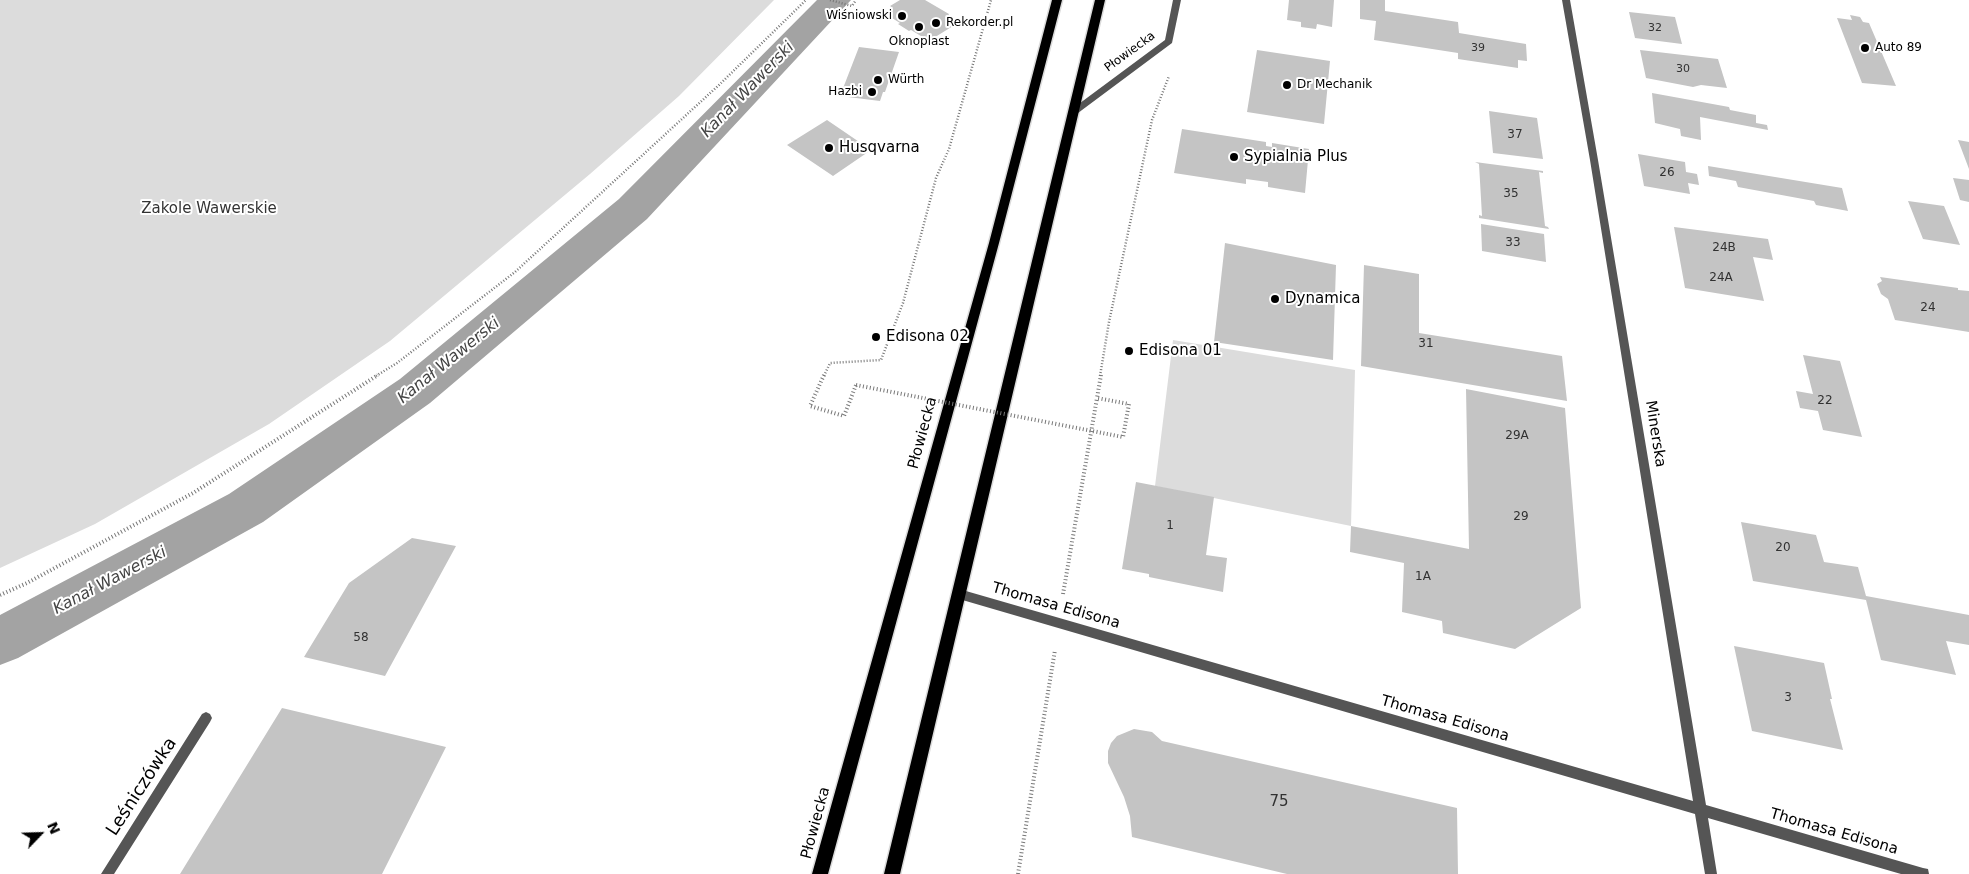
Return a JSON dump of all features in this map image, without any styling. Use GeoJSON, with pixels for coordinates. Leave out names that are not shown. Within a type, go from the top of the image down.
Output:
{"type":"FeatureCollection","features":[{"type":"Feature","properties":{"kind":"main road","name":"Płowiecka"},"geometry":{"type":"LineString","coordinates":[[820,874],[994,243],[1057,0]]}},
{"type":"Feature","properties":{"kind":"main road","name":"Płowiecka"},"geometry":{"type":"LineString","coordinates":[[892,874],[1100,0]]}},
{"type":"Feature","properties":{"kind":"street","name":"Płowiecka"},"geometry":{"type":"LineString","coordinates":[[1075,111],[1169,41],[1177,0]]}},
{"type":"Feature","properties":{"kind":"street","name":"Minerska"},"geometry":{"type":"LineString","coordinates":[[1566,0],[1596,170],[1711,874]]}},
{"type":"Feature","properties":{"kind":"street","name":"Thomasa Edisona"},"geometry":{"type":"LineString","coordinates":[[959,594],[1923,874]]}},
{"type":"Feature","properties":{"kind":"street","name":"Leśniczówka"},"geometry":{"type":"LineString","coordinates":[[107,874],[206,718]]}},
{"type":"Feature","properties":{"kind":"path"},"geometry":{"type":"LineString","coordinates":[[0,595],[27,583],[193,493],[397,364],[514,272],[719,86],[806,0]]}},
{"type":"Feature","properties":{"kind":"path"},"geometry":{"type":"LineString","coordinates":[[830,0],[852,6],[856,0]]}},
{"type":"Feature","properties":{"kind":"path"},"geometry":{"type":"LineString","coordinates":[[991,0],[949,149],[936,178],[903,303],[881,360],[830,363],[810,406],[844,416],[856,385],[1123,438],[1129,404],[1098,398],[1109,322],[1152,120],[1171,70]]}},
{"type":"Feature","properties":{"kind":"green space","name":"Zakole Wawerskie"},"geometry":{"type":"Polygon","coordinates":[[[0,0],[774,0],[679,96],[590,174],[390,341],[269,424],[95,524],[0,568],[0,0]]]}},
{"type":"Feature","properties":{"kind":"green space"},"geometry":{"type":"Polygon","coordinates":[[[1173,340],[1355,370],[1351,526],[1155,486],[1173,340]]]}},
{"type":"Feature","properties":{"kind":"building"},"geometry":{"type":"Polygon","coordinates":[[[900,0],[925,0],[949,14],[946,22],[953,26],[932,39],[937,42],[934,44],[911,30],[909,31],[884,13],[893,8],[890,6],[900,0]]]}},
{"type":"Feature","properties":{"kind":"building"},"geometry":{"type":"Polygon","coordinates":[[[1289,0],[1334,0],[1332,27],[1317,24],[1316,29],[1301,27],[1301,22],[1287,20],[1289,0]]]}},
{"type":"Feature","properties":{"kind":"building"},"geometry":{"type":"Polygon","coordinates":[[[1360,0],[1385,0],[1385,11],[1458,22],[1459,33],[1526,44],[1527,61],[1518,60],[1518,68],[1458,59],[1458,53],[1374,40],[1376,21],[1360,19],[1360,0]]]}},
{"type":"Feature","properties":{"kind":"building"},"geometry":{"type":"Polygon","coordinates":[[[1629,12],[1675,17],[1682,44],[1635,38],[1629,12]]]}},
{"type":"Feature","properties":{"kind":"building"},"geometry":{"type":"Polygon","coordinates":[[[1850,15],[1860,17],[1863,22],[1869,23],[1896,86],[1862,83],[1837,18],[1852,20],[1850,15]]]}},
{"type":"Feature","properties":{"kind":"building"},"geometry":{"type":"Polygon","coordinates":[[[859,47],[899,52],[880,101],[840,96],[859,47]]]}},
{"type":"Feature","properties":{"kind":"building"},"geometry":{"type":"Polygon","coordinates":[[[1257,50],[1330,61],[1324,124],[1247,112],[1257,50]]]}},
{"type":"Feature","properties":{"kind":"building"},"geometry":{"type":"Polygon","coordinates":[[[1640,50],[1718,59],[1727,88],[1701,85],[1693,87],[1646,78],[1640,50]]]}},
{"type":"Feature","properties":{"kind":"building"},"geometry":{"type":"Polygon","coordinates":[[[1652,93],[1729,107],[1730,110],[1756,115],[1756,123],[1767,125],[1768,130],[1700,117],[1701,140],[1681,136],[1680,129],[1655,123],[1652,93]]]}},
{"type":"Feature","properties":{"kind":"building"},"geometry":{"type":"Polygon","coordinates":[[[1489,111],[1537,118],[1543,159],[1493,153],[1489,111]]]}},
{"type":"Feature","properties":{"kind":"building","name":"Husqvarna"},"geometry":{"type":"Polygon","coordinates":[[[827,120],[871,150],[833,176],[787,145],[827,120]]]}},
{"type":"Feature","properties":{"kind":"building"},"geometry":{"type":"Polygon","coordinates":[[[1182,129],[1266,142],[1266,146],[1272,147],[1272,143],[1309,149],[1305,193],[1268,187],[1268,182],[1246,179],[1246,184],[1174,173],[1182,129]]]}},
{"type":"Feature","properties":{"kind":"building"},"geometry":{"type":"Polygon","coordinates":[[[1958,140],[1969,142],[1969,169],[1958,140]]]}},
{"type":"Feature","properties":{"kind":"building"},"geometry":{"type":"Polygon","coordinates":[[[1638,154],[1685,162],[1686,172],[1697,174],[1699,185],[1688,183],[1690,194],[1644,186],[1638,154]]]}},
{"type":"Feature","properties":{"kind":"building"},"geometry":{"type":"Polygon","coordinates":[[[1475,162],[1543,171],[1543,173],[1539,172],[1545,226],[1549,229],[1479,218],[1479,215],[1482,216],[1479,164],[1475,162]]]}},
{"type":"Feature","properties":{"kind":"building"},"geometry":{"type":"Polygon","coordinates":[[[1708,166],[1842,188],[1848,211],[1816,205],[1814,201],[1738,187],[1736,181],[1709,176],[1708,166]]]}},
{"type":"Feature","properties":{"kind":"building"},"geometry":{"type":"Polygon","coordinates":[[[1953,178],[1969,180],[1969,202],[1960,200],[1953,178]]]}},
{"type":"Feature","properties":{"kind":"building"},"geometry":{"type":"Polygon","coordinates":[[[1908,201],[1944,206],[1960,245],[1923,239],[1908,201]]]}},
{"type":"Feature","properties":{"kind":"building"},"geometry":{"type":"Polygon","coordinates":[[[1481,224],[1544,234],[1546,262],[1482,251],[1481,224]]]}},
{"type":"Feature","properties":{"kind":"building"},"geometry":{"type":"Polygon","coordinates":[[[1674,227],[1768,239],[1773,260],[1753,257],[1764,301],[1685,288],[1674,227]]]}},
{"type":"Feature","properties":{"kind":"building"},"geometry":{"type":"Polygon","coordinates":[[[1225,243],[1336,265],[1333,360],[1214,342],[1225,243]]]}},
{"type":"Feature","properties":{"kind":"building"},"geometry":{"type":"Polygon","coordinates":[[[1364,265],[1419,274],[1419,333],[1562,356],[1567,401],[1361,366],[1364,265]]]}},
{"type":"Feature","properties":{"kind":"building"},"geometry":{"type":"Polygon","coordinates":[[[1880,277],[1969,291],[1969,332],[1895,320],[1888,299],[1881,294],[1877,284],[1882,281],[1880,277]]]}},
{"type":"Feature","properties":{"kind":"building"},"geometry":{"type":"Polygon","coordinates":[[[1803,355],[1840,361],[1862,437],[1823,430],[1818,411],[1800,408],[1796,391],[1813,394],[1803,355]]]}},
{"type":"Feature","properties":{"kind":"building"},"geometry":{"type":"Polygon","coordinates":[[[1466,389],[1565,408],[1581,608],[1515,649],[1443,633],[1442,621],[1402,612],[1404,563],[1350,552],[1351,526],[1469,549],[1466,389]]]}},
{"type":"Feature","properties":{"kind":"building"},"geometry":{"type":"Polygon","coordinates":[[[1136,482],[1214,497],[1206,555],[1227,558],[1223,592],[1149,577],[1149,574],[1122,569],[1136,482]]]}},
{"type":"Feature","properties":{"kind":"building"},"geometry":{"type":"Polygon","coordinates":[[[1741,522],[1816,535],[1824,562],[1858,567],[1866,596],[1969,615],[1969,645],[1946,641],[1956,675],[1881,660],[1866,600],[1753,581],[1741,522]]]}},
{"type":"Feature","properties":{"kind":"building"},"geometry":{"type":"Polygon","coordinates":[[[412,538],[456,546],[385,676],[304,657],[349,583],[412,538]]]}},
{"type":"Feature","properties":{"kind":"building"},"geometry":{"type":"Polygon","coordinates":[[[1734,646],[1824,663],[1832,699],[1830,699],[1843,750],[1752,731],[1734,646]]]}},
{"type":"Feature","properties":{"kind":"building"},"geometry":{"type":"Polygon","coordinates":[[[282,708],[446,747],[382,874],[180,874],[282,708]]]}},
{"type":"Feature","properties":{"kind":"building"},"geometry":{"type":"Polygon","coordinates":[[[1134,729],[1152,732],[1162,741],[1457,808],[1458,874],[1287,874],[1132,837],[1130,816],[1124,797],[1108,763],[1108,751],[1111,743],[1117,736],[1134,729]]]}},
{"type":"Feature","properties":{"kind":"waterway","name":"Kanał Wawerski"},"geometry":{"type":"LineString","coordinates":[[0,641],[246,508],[415,391],[633,209],[835,0]]}},
{"type":"Feature","properties":{"kind":"place","name":"Wiśniowski"},"geometry":{"type":"Point","coordinates":[902,16]}},
{"type":"Feature","properties":{"kind":"place","name":"Rekorder.pl"},"geometry":{"type":"Point","coordinates":[936,23]}},
{"type":"Feature","properties":{"kind":"place","name":"Oknoplast"},"geometry":{"type":"Point","coordinates":[919,27]}},
{"type":"Feature","properties":{"kind":"place","name":"Auto 89"},"geometry":{"type":"Point","coordinates":[1865,48]}},
{"type":"Feature","properties":{"kind":"place","name":"Würth"},"geometry":{"type":"Point","coordinates":[878,80]}},
{"type":"Feature","properties":{"kind":"place","name":"Dr Mechanik"},"geometry":{"type":"Point","coordinates":[1287,85]}},
{"type":"Feature","properties":{"kind":"place","name":"Hazbi"},"geometry":{"type":"Point","coordinates":[872,92]}},
{"type":"Feature","properties":{"kind":"place","name":"Husqvarna"},"geometry":{"type":"Point","coordinates":[829,148]}},
{"type":"Feature","properties":{"kind":"place","name":"Sypialnia Plus"},"geometry":{"type":"Point","coordinates":[1234,157]}},
{"type":"Feature","properties":{"kind":"place","name":"Dynamica"},"geometry":{"type":"Point","coordinates":[1275,299]}},
{"type":"Feature","properties":{"kind":"place","name":"Edisona 02"},"geometry":{"type":"Point","coordinates":[876,337]}},
{"type":"Feature","properties":{"kind":"place","name":"Edisona 01"},"geometry":{"type":"Point","coordinates":[1129,351]}}]}
